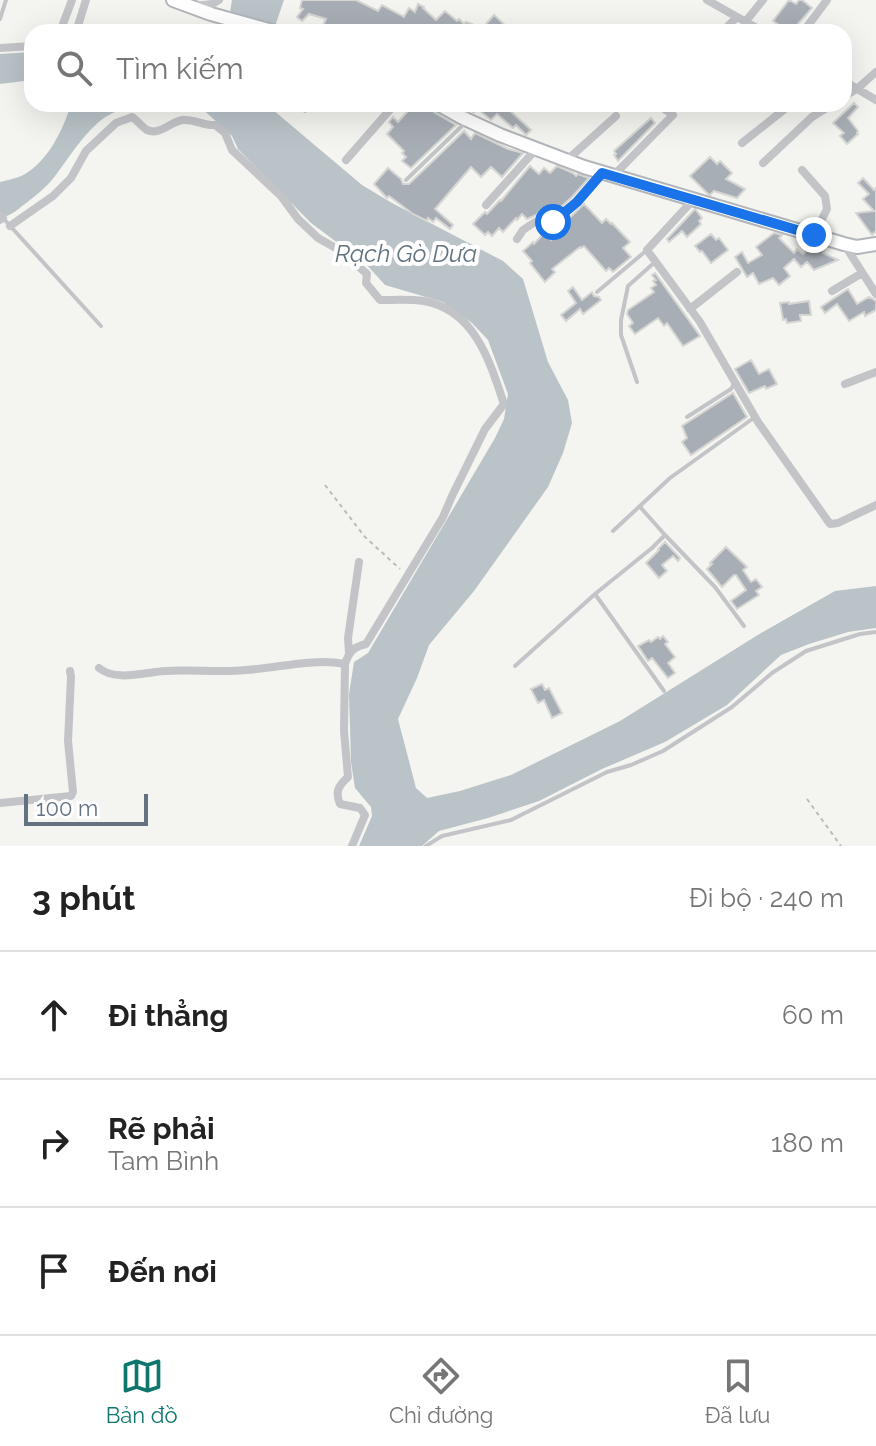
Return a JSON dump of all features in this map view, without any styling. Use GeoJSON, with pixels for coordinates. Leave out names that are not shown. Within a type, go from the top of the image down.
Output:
{"type":"FeatureCollection","features":[{"type":"Feature","properties":{"kind":"main road"},"geometry":{"type":"LineString","coordinates":[[173,0],[247,24]]}},
{"type":"Feature","properties":{"kind":"main road"},"geometry":{"type":"LineString","coordinates":[[452,112],[566,161],[844,244],[874,247]]}},
{"type":"Feature","properties":{"kind":"street"},"geometry":{"type":"LineString","coordinates":[[63,24],[72,0]]}},
{"type":"Feature","properties":{"kind":"street"},"geometry":{"type":"LineString","coordinates":[[78,24],[86,0]]}},
{"type":"Feature","properties":{"kind":"street"},"geometry":{"type":"LineString","coordinates":[[189,7],[219,0]]}},
{"type":"Feature","properties":{"kind":"street"},"geometry":{"type":"LineString","coordinates":[[707,0],[751,24]]}},
{"type":"Feature","properties":{"kind":"street"},"geometry":{"type":"LineString","coordinates":[[746,21],[763,0]]}},
{"type":"Feature","properties":{"kind":"street"},"geometry":{"type":"LineString","coordinates":[[809,24],[827,0]]}},
{"type":"Feature","properties":{"kind":"street"},"geometry":{"type":"LineString","coordinates":[[730,24],[737,17]]}},
{"type":"Feature","properties":{"kind":"street"},"geometry":{"type":"LineString","coordinates":[[0,48],[24,46]]}},
{"type":"Feature","properties":{"kind":"street"},"geometry":{"type":"LineString","coordinates":[[852,92],[876,72]]}},
{"type":"Feature","properties":{"kind":"street"},"geometry":{"type":"LineString","coordinates":[[852,85],[876,100]]}},
{"type":"Feature","properties":{"kind":"street"},"geometry":{"type":"LineString","coordinates":[[346,160],[388,112]]}},
{"type":"Feature","properties":{"kind":"street"},"geometry":{"type":"LineString","coordinates":[[464,119],[467,112]]}},
{"type":"Feature","properties":{"kind":"street"},"geometry":{"type":"LineString","coordinates":[[517,239],[523,230],[535,222],[557,220],[673,115],[669,112]]}},
{"type":"Feature","properties":{"kind":"street"},"geometry":{"type":"LineString","coordinates":[[742,143],[781,112]]}},
{"type":"Feature","properties":{"kind":"street"},"geometry":{"type":"LineString","coordinates":[[763,163],[820,112]]}},
{"type":"Feature","properties":{"kind":"street"},"geometry":{"type":"LineString","coordinates":[[566,161],[616,116]]}},
{"type":"Feature","properties":{"kind":"street"},"geometry":{"type":"LineString","coordinates":[[3,220],[53,196],[71,178],[86,151],[116,123],[132,117],[147,130],[158,131],[182,120],[205,126],[215,125],[225,133],[232,150],[281,196],[298,219],[367,274],[366,283],[380,300],[422,301],[444,307],[467,326],[483,347],[504,404],[485,429],[443,517],[366,644],[357,646],[349,653]]}},
{"type":"Feature","properties":{"kind":"street"},"geometry":{"type":"LineString","coordinates":[[486,205],[537,148]]}},
{"type":"Feature","properties":{"kind":"street"},"geometry":{"type":"LineString","coordinates":[[802,170],[825,196],[827,209],[814,235]]}},
{"type":"Feature","properties":{"kind":"street"},"geometry":{"type":"LineString","coordinates":[[694,199],[647,250],[700,322],[755,417],[830,524],[876,505]]}},
{"type":"Feature","properties":{"kind":"street"},"geometry":{"type":"LineString","coordinates":[[844,244],[876,294]]}},
{"type":"Feature","properties":{"kind":"street"},"geometry":{"type":"LineString","coordinates":[[690,309],[737,272]]}},
{"type":"Feature","properties":{"kind":"street"},"geometry":{"type":"LineString","coordinates":[[832,291],[862,273]]}},
{"type":"Feature","properties":{"kind":"street"},"geometry":{"type":"LineString","coordinates":[[845,384],[876,372]]}},
{"type":"Feature","properties":{"kind":"street"},"geometry":{"type":"LineString","coordinates":[[352,846],[365,815],[360,808],[340,804],[337,791],[348,777],[344,731],[345,664],[349,653],[348,638],[359,562]]}},
{"type":"Feature","properties":{"kind":"street"},"geometry":{"type":"LineString","coordinates":[[99,668],[116,675],[168,670],[244,671],[292,664],[345,664]]}},
{"type":"Feature","properties":{"kind":"street"},"geometry":{"type":"LineString","coordinates":[[0,803],[71,796],[68,741],[70,671]]}},
{"type":"Feature","properties":{"kind":"lane"},"geometry":{"type":"LineString","coordinates":[[0,19],[6,0]]}},
{"type":"Feature","properties":{"kind":"lane"},"geometry":{"type":"LineString","coordinates":[[722,8],[728,0]]}},
{"type":"Feature","properties":{"kind":"lane"},"geometry":{"type":"LineString","coordinates":[[406,180],[464,119]]}},
{"type":"Feature","properties":{"kind":"lane"},"geometry":{"type":"LineString","coordinates":[[3,220],[101,326]]}},
{"type":"Feature","properties":{"kind":"lane"},"geometry":{"type":"LineString","coordinates":[[597,292],[647,250]]}},
{"type":"Feature","properties":{"kind":"lane"},"geometry":{"type":"LineString","coordinates":[[637,382],[621,335],[621,320],[628,286],[655,262]]}},
{"type":"Feature","properties":{"kind":"lane"},"geometry":{"type":"LineString","coordinates":[[687,417],[731,389],[735,382]]}},
{"type":"Feature","properties":{"kind":"lane"},"geometry":{"type":"LineString","coordinates":[[613,531],[670,478],[755,417]]}},
{"type":"Feature","properties":{"kind":"lane"},"geometry":{"type":"LineString","coordinates":[[641,505],[715,587],[744,626]]}},
{"type":"Feature","properties":{"kind":"lane"},"geometry":{"type":"LineString","coordinates":[[515,666],[665,535]]}},
{"type":"Feature","properties":{"kind":"lane"},"geometry":{"type":"LineString","coordinates":[[595,594],[664,691]]}},
{"type":"Feature","properties":{"kind":"lane"},"geometry":{"type":"LineString","coordinates":[[426,846],[442,836],[511,820],[607,772],[663,751],[732,707],[772,673],[806,651],[876,632]]}},
{"type":"Feature","properties":{"kind":"path"},"geometry":{"type":"LineString","coordinates":[[325,485],[365,537],[407,575]]}},
{"type":"Feature","properties":{"kind":"path"},"geometry":{"type":"LineString","coordinates":[[807,799],[841,846]]}},
{"type":"Feature","properties":{"kind":"water"},"geometry":{"type":"Polygon","coordinates":[[[232,0],[284,0],[276,24],[228,24],[232,0]]]}},
{"type":"Feature","properties":{"kind":"water"},"geometry":{"type":"Polygon","coordinates":[[[24,52],[24,81],[0,84],[0,54],[24,52]]]}},
{"type":"Feature","properties":{"kind":"water"},"geometry":{"type":"Polygon","coordinates":[[[68,112],[116,112],[101,120],[86,134],[43,189],[14,212],[0,218],[0,182],[25,174],[41,161],[68,112]]]}},
{"type":"Feature","properties":{"kind":"water","name":"Rạch Gò Dưa"},"geometry":{"type":"Polygon","coordinates":[[[206,112],[275,112],[362,185],[503,261],[523,279],[548,362],[568,400],[572,423],[548,487],[474,591],[429,645],[398,719],[416,788],[427,798],[511,775],[620,721],[835,591],[876,586],[876,628],[848,632],[781,655],[727,705],[665,742],[539,801],[439,831],[422,846],[359,846],[372,816],[371,807],[355,788],[351,762],[349,694],[354,662],[368,653],[495,438],[504,419],[508,394],[488,340],[472,323],[443,302],[385,285],[366,264],[311,223],[238,149],[232,136],[206,112]]]}},
{"type":"Feature","properties":{"kind":"building"},"geometry":{"type":"Polygon","coordinates":[[[302,0],[356,0],[378,11],[382,5],[404,17],[409,8],[415,12],[418,4],[436,20],[445,11],[464,24],[324,24],[326,19],[309,14],[302,21],[297,17],[303,9],[300,8],[302,0]]]}},
{"type":"Feature","properties":{"kind":"building"},"geometry":{"type":"Polygon","coordinates":[[[789,0],[796,4],[802,0],[812,8],[798,24],[778,24],[773,21],[789,0]]]}},
{"type":"Feature","properties":{"kind":"building"},"geometry":{"type":"Polygon","coordinates":[[[494,15],[504,24],[486,24],[494,15]]]}},
{"type":"Feature","properties":{"kind":"building"},"geometry":{"type":"Polygon","coordinates":[[[854,103],[858,107],[848,118],[858,134],[847,144],[840,136],[844,133],[833,123],[845,112],[852,112],[854,103]]]}},
{"type":"Feature","properties":{"kind":"building"},"geometry":{"type":"Polygon","coordinates":[[[407,112],[434,112],[456,125],[411,168],[402,161],[406,157],[402,153],[404,151],[387,134],[393,127],[389,122],[393,117],[398,122],[407,112]]]}},
{"type":"Feature","properties":{"kind":"building"},"geometry":{"type":"Polygon","coordinates":[[[482,112],[511,112],[531,130],[526,135],[497,114],[491,120],[482,112]]]}},
{"type":"Feature","properties":{"kind":"building"},"geometry":{"type":"Polygon","coordinates":[[[651,118],[655,123],[618,161],[614,151],[651,118]]]}},
{"type":"Feature","properties":{"kind":"building"},"geometry":{"type":"Polygon","coordinates":[[[464,131],[471,139],[475,133],[523,153],[502,177],[491,167],[481,177],[471,167],[435,209],[453,225],[450,229],[436,218],[433,222],[428,218],[427,221],[413,214],[389,196],[387,198],[374,184],[388,168],[403,184],[409,184],[464,131]]]}},
{"type":"Feature","properties":{"kind":"building"},"geometry":{"type":"Polygon","coordinates":[[[710,157],[717,164],[720,161],[732,173],[726,179],[745,189],[737,198],[714,191],[710,195],[690,176],[710,157]]]}},
{"type":"Feature","properties":{"kind":"building"},"geometry":{"type":"Polygon","coordinates":[[[530,166],[539,174],[544,168],[550,173],[557,166],[576,176],[589,178],[554,213],[547,214],[542,209],[527,219],[522,214],[503,232],[499,228],[492,236],[488,232],[485,235],[473,224],[501,201],[530,166]]]}},
{"type":"Feature","properties":{"kind":"building"},"geometry":{"type":"Polygon","coordinates":[[[863,178],[874,190],[876,188],[876,231],[872,235],[856,213],[874,211],[863,199],[869,194],[858,183],[863,178]]]}},
{"type":"Feature","properties":{"kind":"building"},"geometry":{"type":"Polygon","coordinates":[[[584,204],[602,223],[606,219],[612,223],[630,242],[623,248],[631,257],[613,272],[609,268],[606,271],[584,246],[580,247],[552,269],[555,272],[545,282],[523,251],[544,233],[551,240],[584,204]]]}},
{"type":"Feature","properties":{"kind":"building"},"geometry":{"type":"Polygon","coordinates":[[[695,209],[702,218],[699,221],[701,224],[687,237],[682,231],[669,242],[667,239],[695,209]]]}},
{"type":"Feature","properties":{"kind":"building"},"geometry":{"type":"Polygon","coordinates":[[[774,233],[782,235],[779,238],[794,253],[797,249],[803,254],[815,245],[838,260],[814,270],[807,262],[801,267],[794,259],[784,268],[790,276],[779,285],[773,278],[759,284],[753,273],[747,277],[735,257],[742,252],[748,263],[762,255],[756,247],[774,233]]]}},
{"type":"Feature","properties":{"kind":"building"},"geometry":{"type":"Polygon","coordinates":[[[711,234],[716,240],[719,238],[728,250],[711,263],[695,246],[711,234]]]}},
{"type":"Feature","properties":{"kind":"building"},"geometry":{"type":"Polygon","coordinates":[[[655,273],[700,336],[683,346],[667,323],[664,326],[658,318],[635,334],[629,326],[633,323],[628,310],[654,292],[651,288],[656,285],[652,275],[655,273]]]}},
{"type":"Feature","properties":{"kind":"building"},"geometry":{"type":"Polygon","coordinates":[[[573,287],[582,300],[592,292],[601,300],[583,314],[580,309],[566,321],[561,315],[576,303],[568,291],[573,287]]]}},
{"type":"Feature","properties":{"kind":"building"},"geometry":{"type":"Polygon","coordinates":[[[848,289],[857,304],[869,297],[876,301],[876,310],[865,316],[864,312],[849,321],[837,304],[825,313],[821,307],[848,289]]]}},
{"type":"Feature","properties":{"kind":"building"},"geometry":{"type":"Polygon","coordinates":[[[809,301],[811,315],[800,315],[801,321],[787,323],[786,319],[783,320],[780,303],[809,301]]]}},
{"type":"Feature","properties":{"kind":"building"},"geometry":{"type":"Polygon","coordinates":[[[751,360],[759,374],[769,369],[777,384],[749,393],[735,369],[751,360]]]}},
{"type":"Feature","properties":{"kind":"building"},"geometry":{"type":"Polygon","coordinates":[[[733,393],[747,417],[691,455],[682,442],[687,438],[682,426],[733,393]]]}},
{"type":"Feature","properties":{"kind":"building"},"geometry":{"type":"Polygon","coordinates":[[[665,542],[680,558],[678,561],[673,556],[662,565],[667,571],[659,578],[646,563],[665,542]]]}},
{"type":"Feature","properties":{"kind":"building"},"geometry":{"type":"Polygon","coordinates":[[[726,547],[747,567],[743,570],[751,582],[756,579],[762,587],[756,591],[759,595],[737,609],[731,601],[746,590],[736,575],[722,587],[707,569],[726,547]]]}},
{"type":"Feature","properties":{"kind":"building"},"geometry":{"type":"Polygon","coordinates":[[[663,636],[675,657],[668,663],[675,673],[668,678],[652,658],[648,661],[638,646],[663,636]]]}},
{"type":"Feature","properties":{"kind":"building"},"geometry":{"type":"Polygon","coordinates":[[[542,684],[545,690],[549,688],[562,713],[552,718],[544,700],[538,703],[531,689],[542,684]]]}},
{"type":"Feature","properties":{"kind":"route"},"geometry":{"type":"LineString","coordinates":[[553,222],[577,202],[602,173],[814,235]]}}]}
